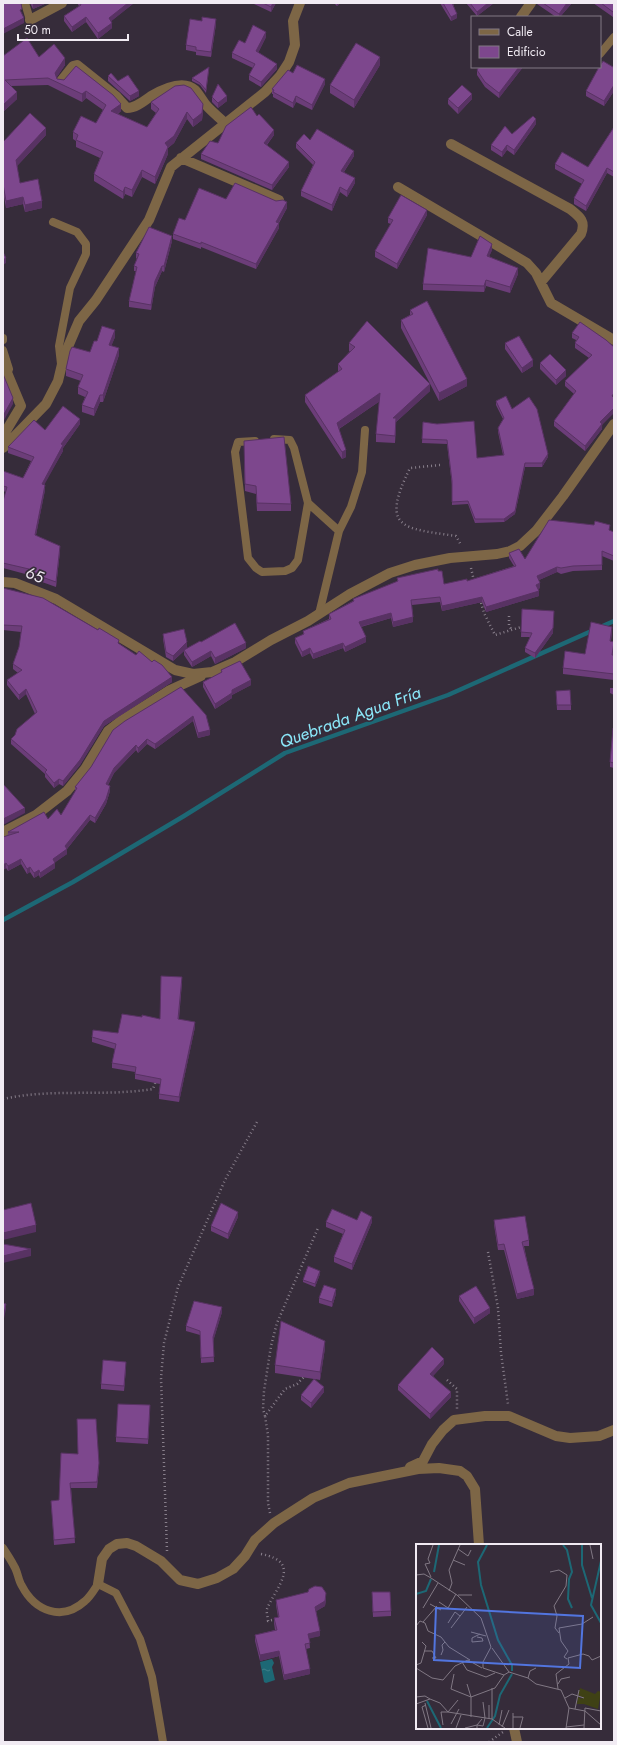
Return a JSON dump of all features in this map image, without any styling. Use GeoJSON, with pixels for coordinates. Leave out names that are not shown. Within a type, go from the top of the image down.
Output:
{"type":"FeatureCollection","features":[{"type":"Feature","properties":{"kind":"street"},"geometry":{"type":"LineString","coordinates":[[30,20],[62,3]]}},
{"type":"Feature","properties":{"kind":"street"},"geometry":{"type":"LineString","coordinates":[[3,448],[46,404],[58,381],[64,356],[79,321],[96,300],[149,220],[171,167],[265,92],[280,76],[289,62],[295,45],[293,22],[300,3]]}},
{"type":"Feature","properties":{"kind":"street"},"geometry":{"type":"LineString","coordinates":[[522,16],[531,3]]}},
{"type":"Feature","properties":{"kind":"street"},"geometry":{"type":"LineString","coordinates":[[61,81],[73,66],[77,65],[117,97],[127,108],[132,108],[158,92],[169,88],[180,85],[189,86],[195,90],[205,104],[226,124]]}},
{"type":"Feature","properties":{"kind":"street"},"geometry":{"type":"LineString","coordinates":[[451,144],[570,209],[582,218],[583,227],[581,234],[541,282]]}},
{"type":"Feature","properties":{"kind":"street"},"geometry":{"type":"LineString","coordinates":[[181,158],[280,200]]}},
{"type":"Feature","properties":{"kind":"street"},"geometry":{"type":"LineString","coordinates":[[398,187],[527,264],[536,272],[551,303],[614,340]]}},
{"type":"Feature","properties":{"kind":"street"},"geometry":{"type":"LineString","coordinates":[[3,362],[22,406],[3,436]]}},
{"type":"Feature","properties":{"kind":"street"},"geometry":{"type":"LineString","coordinates":[[3,832],[36,815],[57,801],[85,769],[108,731],[170,690],[235,662],[390,572],[414,565],[510,551],[528,539],[586,466],[614,424]]}},
{"type":"Feature","properties":{"kind":"street","name":"65"},"geometry":{"type":"LineString","coordinates":[[3,582],[15,583],[56,599],[175,670],[193,674],[212,672]]}},
{"type":"Feature","properties":{"kind":"street"},"geometry":{"type":"LineString","coordinates":[[397,1473],[423,1461],[432,1444],[443,1430],[457,1420],[485,1416],[509,1416],[556,1436],[563,1437],[599,1436],[614,1430]]}},
{"type":"Feature","properties":{"kind":"street"},"geometry":{"type":"LineString","coordinates":[[98,1584],[102,1559],[109,1549],[117,1544],[127,1543],[136,1546],[161,1561],[180,1580],[198,1584],[217,1578],[232,1569],[249,1550],[255,1540],[272,1525],[313,1498],[349,1484],[418,1469],[440,1468],[460,1471],[467,1476],[475,1489],[479,1544]]}},
{"type":"Feature","properties":{"kind":"street"},"geometry":{"type":"LineString","coordinates":[[512,1729],[518,1742]]}},
{"type":"Feature","properties":{"kind":"lane"},"geometry":{"type":"LineString","coordinates":[[25,3],[30,20]]}},
{"type":"Feature","properties":{"kind":"lane"},"geometry":{"type":"LineString","coordinates":[[601,53],[614,37]]}},
{"type":"Feature","properties":{"kind":"lane"},"geometry":{"type":"LineString","coordinates":[[53,222],[78,232],[86,244],[86,254],[70,288],[59,346],[62,367]]}},
{"type":"Feature","properties":{"kind":"lane"},"geometry":{"type":"LineString","coordinates":[[3,350],[22,406]]}},
{"type":"Feature","properties":{"kind":"lane"},"geometry":{"type":"LineString","coordinates":[[319,614],[339,531],[351,507],[362,472],[365,430]]}},
{"type":"Feature","properties":{"kind":"lane"},"geometry":{"type":"LineString","coordinates":[[308,503],[298,560],[292,568],[284,571],[262,572],[256,568],[248,558],[235,452],[238,442],[290,440],[294,448],[308,503],[339,531]]}},
{"type":"Feature","properties":{"kind":"lane"},"geometry":{"type":"LineString","coordinates":[[3,1548],[15,1566],[22,1587],[37,1605],[49,1612],[59,1612],[72,1609],[85,1602],[98,1584],[116,1593],[140,1639],[152,1677],[163,1742]]}},
{"type":"Feature","properties":{"kind":"path"},"geometry":{"type":"LineString","coordinates":[[440,465],[410,468],[401,486],[396,505],[396,515],[400,522],[407,527],[456,536],[469,556],[476,588]]}},
{"type":"Feature","properties":{"kind":"path"},"geometry":{"type":"LineString","coordinates":[[478,594],[484,613],[495,635],[521,627]]}},
{"type":"Feature","properties":{"kind":"path"},"geometry":{"type":"LineString","coordinates":[[509,616],[509,626],[512,630]]}},
{"type":"Feature","properties":{"kind":"path"},"geometry":{"type":"LineString","coordinates":[[3,1099],[19,1095],[50,1093],[133,1092],[153,1089],[157,1076]]}},
{"type":"Feature","properties":{"kind":"path"},"geometry":{"type":"LineString","coordinates":[[161,1561],[168,1549],[164,1493],[161,1378],[164,1342],[178,1287],[225,1180],[258,1120]]}},
{"type":"Feature","properties":{"kind":"path"},"geometry":{"type":"LineString","coordinates":[[272,1525],[268,1503],[268,1435],[263,1409],[264,1391],[271,1346],[277,1323],[318,1228]]}},
{"type":"Feature","properties":{"kind":"path"},"geometry":{"type":"LineString","coordinates":[[488,1252],[498,1308],[501,1353],[509,1416]]}},
{"type":"Feature","properties":{"kind":"path"},"geometry":{"type":"LineString","coordinates":[[265,1416],[286,1389],[297,1384],[304,1377]]}},
{"type":"Feature","properties":{"kind":"path"},"geometry":{"type":"LineString","coordinates":[[446,1380],[457,1389],[457,1420]]}},
{"type":"Feature","properties":{"kind":"path"},"geometry":{"type":"LineString","coordinates":[[249,1550],[276,1558],[282,1566],[284,1577],[267,1610],[268,1621],[278,1618]]}},
{"type":"Feature","properties":{"kind":"path"},"geometry":{"type":"LineString","coordinates":[[488,1742],[509,1729]]}},
{"type":"Feature","properties":{"kind":"water"},"geometry":{"type":"Polygon","coordinates":[[[272,1659],[274,1663],[272,1667],[275,1680],[266,1683],[264,1682],[260,1662],[272,1659]]]}},
{"type":"Feature","properties":{"kind":"building"},"geometry":{"type":"Polygon","coordinates":[[[3,3],[21,3],[22,9],[20,10],[24,18],[3,29],[3,3]]]}},
{"type":"Feature","properties":{"kind":"building"},"geometry":{"type":"Polygon","coordinates":[[[80,3],[128,3],[109,18],[112,23],[98,33],[86,17],[72,27],[64,16],[81,5],[80,3]]]}},
{"type":"Feature","properties":{"kind":"building"},"geometry":{"type":"Polygon","coordinates":[[[263,3],[273,3],[271,7],[263,3]]]}},
{"type":"Feature","properties":{"kind":"building"},"geometry":{"type":"Polygon","coordinates":[[[443,3],[452,3],[457,14],[451,17],[443,3]]]}},
{"type":"Feature","properties":{"kind":"building"},"geometry":{"type":"Polygon","coordinates":[[[470,3],[488,3],[477,12],[470,3]]]}},
{"type":"Feature","properties":{"kind":"building"},"geometry":{"type":"Polygon","coordinates":[[[543,3],[567,3],[559,14],[543,3]]]}},
{"type":"Feature","properties":{"kind":"building"},"geometry":{"type":"Polygon","coordinates":[[[601,3],[614,3],[613,12],[601,3]]]}},
{"type":"Feature","properties":{"kind":"building"},"geometry":{"type":"Polygon","coordinates":[[[202,17],[216,19],[211,52],[196,50],[196,47],[186,45],[190,19],[202,21],[202,17]]]}},
{"type":"Feature","properties":{"kind":"building"},"geometry":{"type":"Polygon","coordinates":[[[253,25],[266,32],[256,51],[277,64],[261,82],[249,75],[255,64],[232,53],[239,40],[245,43],[253,25]]]}},
{"type":"Feature","properties":{"kind":"building"},"geometry":{"type":"Polygon","coordinates":[[[27,38],[39,57],[54,44],[65,58],[55,73],[57,79],[64,80],[76,66],[113,95],[121,104],[111,111],[147,127],[159,109],[151,102],[175,86],[184,85],[191,88],[203,104],[202,113],[193,120],[187,112],[174,136],[165,143],[168,147],[155,177],[142,170],[132,190],[125,187],[123,192],[94,174],[103,152],[76,140],[78,135],[73,132],[81,116],[96,123],[106,105],[86,91],[82,94],[48,78],[5,80],[17,92],[3,105],[3,56],[27,38]]]}},
{"type":"Feature","properties":{"kind":"building"},"geometry":{"type":"Polygon","coordinates":[[[356,43],[380,57],[354,100],[330,85],[356,43]]]}},
{"type":"Feature","properties":{"kind":"building"},"geometry":{"type":"Polygon","coordinates":[[[603,61],[613,67],[614,65],[614,85],[604,101],[586,91],[598,68],[601,68],[603,61]]]}},
{"type":"Feature","properties":{"kind":"building"},"geometry":{"type":"Polygon","coordinates":[[[297,65],[325,79],[312,105],[296,96],[293,103],[273,92],[274,90],[272,89],[288,70],[293,73],[297,65]]]}},
{"type":"Feature","properties":{"kind":"building"},"geometry":{"type":"Polygon","coordinates":[[[209,67],[206,90],[200,83],[192,78],[209,67]]]}},
{"type":"Feature","properties":{"kind":"building"},"geometry":{"type":"Polygon","coordinates":[[[478,68],[518,68],[499,93],[485,82],[477,70],[478,68]]]}},
{"type":"Feature","properties":{"kind":"building"},"geometry":{"type":"Polygon","coordinates":[[[111,73],[118,81],[128,75],[139,91],[130,96],[108,76],[111,73]]]}},
{"type":"Feature","properties":{"kind":"building"},"geometry":{"type":"Polygon","coordinates":[[[218,84],[227,96],[218,103],[212,97],[218,84]]]}},
{"type":"Feature","properties":{"kind":"building"},"geometry":{"type":"Polygon","coordinates":[[[462,85],[472,94],[458,108],[448,99],[462,85]]]}},
{"type":"Feature","properties":{"kind":"building"},"geometry":{"type":"Polygon","coordinates":[[[251,107],[257,116],[259,114],[274,130],[264,143],[289,162],[272,185],[201,154],[210,141],[218,143],[226,126],[251,107]]]}},
{"type":"Feature","properties":{"kind":"building"},"geometry":{"type":"Polygon","coordinates":[[[30,113],[46,128],[16,160],[20,183],[38,179],[42,201],[25,205],[23,197],[6,201],[3,184],[3,141],[30,113]]]}},
{"type":"Feature","properties":{"kind":"building"},"geometry":{"type":"Polygon","coordinates":[[[533,116],[536,119],[514,150],[507,145],[502,152],[491,145],[505,126],[512,134],[533,116]]]}},
{"type":"Feature","properties":{"kind":"building"},"geometry":{"type":"Polygon","coordinates":[[[614,127],[614,172],[607,168],[586,206],[574,198],[584,180],[555,164],[562,152],[588,167],[614,127]]]}},
{"type":"Feature","properties":{"kind":"building"},"geometry":{"type":"Polygon","coordinates":[[[317,129],[354,151],[341,171],[355,178],[347,191],[340,187],[332,205],[301,191],[315,162],[296,143],[304,134],[310,140],[317,129]]]}},
{"type":"Feature","properties":{"kind":"building"},"geometry":{"type":"Polygon","coordinates":[[[235,183],[276,201],[283,200],[287,202],[276,222],[279,223],[256,264],[201,242],[201,244],[173,234],[179,218],[185,220],[199,188],[226,199],[235,183]]]}},
{"type":"Feature","properties":{"kind":"building"},"geometry":{"type":"Polygon","coordinates":[[[401,195],[427,210],[397,264],[375,251],[393,220],[388,218],[401,195]]]}},
{"type":"Feature","properties":{"kind":"building"},"geometry":{"type":"Polygon","coordinates":[[[149,227],[172,236],[164,266],[162,266],[155,281],[151,305],[129,301],[137,267],[134,266],[139,254],[136,253],[149,227]]]}},
{"type":"Feature","properties":{"kind":"building"},"geometry":{"type":"Polygon","coordinates":[[[480,236],[492,244],[487,256],[518,268],[510,287],[486,280],[484,286],[423,284],[428,248],[471,257],[480,236]]]}},
{"type":"Feature","properties":{"kind":"building"},"geometry":{"type":"Polygon","coordinates":[[[3,252],[6,258],[3,260],[3,252]]]}},
{"type":"Feature","properties":{"kind":"building"},"geometry":{"type":"Polygon","coordinates":[[[427,301],[467,379],[439,393],[401,320],[413,314],[410,310],[427,301]]]}},
{"type":"Feature","properties":{"kind":"building"},"geometry":{"type":"Polygon","coordinates":[[[367,321],[430,384],[393,418],[396,418],[395,436],[376,434],[380,393],[337,423],[346,450],[342,452],[305,395],[342,369],[338,364],[355,347],[349,343],[367,321]]]}},
{"type":"Feature","properties":{"kind":"building"},"geometry":{"type":"Polygon","coordinates":[[[580,322],[614,347],[614,393],[612,396],[614,398],[614,408],[600,422],[602,424],[585,446],[554,421],[576,391],[565,381],[592,355],[575,343],[579,337],[572,333],[580,322]]]}},
{"type":"Feature","properties":{"kind":"building"},"geometry":{"type":"Polygon","coordinates":[[[102,326],[115,330],[109,345],[119,348],[103,395],[100,395],[94,409],[82,405],[88,392],[78,387],[83,375],[66,369],[72,347],[90,352],[94,341],[97,341],[102,326]]]}},
{"type":"Feature","properties":{"kind":"building"},"geometry":{"type":"Polygon","coordinates":[[[519,336],[533,360],[522,368],[505,343],[519,336]]]}},
{"type":"Feature","properties":{"kind":"building"},"geometry":{"type":"Polygon","coordinates":[[[550,354],[566,370],[556,380],[540,363],[550,354]]]}},
{"type":"Feature","properties":{"kind":"building"},"geometry":{"type":"Polygon","coordinates":[[[3,374],[13,398],[3,416],[3,374]]]}},
{"type":"Feature","properties":{"kind":"building"},"geometry":{"type":"Polygon","coordinates":[[[506,396],[512,409],[529,397],[537,409],[548,454],[542,463],[525,463],[515,511],[504,519],[475,519],[468,501],[452,502],[452,481],[447,440],[422,439],[423,422],[437,424],[474,421],[477,458],[504,455],[498,428],[504,418],[496,401],[506,396]]]}},
{"type":"Feature","properties":{"kind":"building"},"geometry":{"type":"Polygon","coordinates":[[[63,406],[80,419],[61,444],[63,445],[42,484],[45,485],[35,535],[60,546],[56,582],[42,577],[42,574],[29,572],[29,569],[3,563],[3,501],[7,487],[3,486],[3,471],[23,478],[34,457],[8,447],[34,420],[45,430],[63,406]]]}},
{"type":"Feature","properties":{"kind":"building"},"geometry":{"type":"Polygon","coordinates":[[[284,437],[291,504],[257,503],[256,486],[245,484],[244,441],[284,437]]]}},
{"type":"Feature","properties":{"kind":"building"},"geometry":{"type":"Polygon","coordinates":[[[549,520],[594,525],[595,521],[610,525],[609,530],[614,532],[614,556],[602,551],[602,565],[557,567],[537,576],[540,583],[536,585],[539,591],[486,607],[482,597],[442,606],[440,597],[411,600],[413,617],[393,622],[391,613],[359,622],[366,637],[345,647],[343,643],[313,654],[310,648],[302,652],[295,638],[304,634],[303,631],[331,619],[329,614],[354,601],[353,599],[398,581],[397,578],[438,569],[438,571],[442,571],[444,584],[467,579],[467,581],[516,566],[509,553],[519,549],[525,559],[549,520]]]}},
{"type":"Feature","properties":{"kind":"building"},"geometry":{"type":"Polygon","coordinates":[[[3,588],[43,598],[98,630],[99,628],[119,640],[118,643],[136,655],[139,651],[152,662],[154,660],[162,665],[172,677],[104,721],[80,760],[63,781],[59,779],[54,783],[45,772],[47,770],[11,739],[15,735],[17,729],[37,712],[26,689],[19,695],[7,680],[22,670],[13,664],[19,647],[22,626],[3,625],[3,588]]]}},
{"type":"Feature","properties":{"kind":"building"},"geometry":{"type":"Polygon","coordinates":[[[522,609],[554,611],[553,628],[535,653],[525,648],[532,633],[521,632],[522,609]]]}},
{"type":"Feature","properties":{"kind":"building"},"geometry":{"type":"Polygon","coordinates":[[[591,622],[612,627],[610,641],[614,642],[612,655],[614,655],[614,674],[563,668],[565,651],[585,654],[591,622]]]}},
{"type":"Feature","properties":{"kind":"building"},"geometry":{"type":"Polygon","coordinates":[[[235,623],[246,643],[215,658],[211,651],[192,662],[184,650],[235,623]]]}},
{"type":"Feature","properties":{"kind":"building"},"geometry":{"type":"Polygon","coordinates":[[[184,629],[187,642],[173,656],[166,652],[163,634],[184,629]]]}},
{"type":"Feature","properties":{"kind":"building"},"geometry":{"type":"Polygon","coordinates":[[[240,661],[251,680],[232,690],[232,693],[215,704],[203,682],[222,672],[221,670],[240,661]]]}},
{"type":"Feature","properties":{"kind":"building"},"geometry":{"type":"Polygon","coordinates":[[[181,687],[206,715],[210,730],[198,733],[193,716],[155,744],[147,739],[138,748],[136,745],[114,768],[106,784],[110,786],[106,799],[95,818],[90,815],[65,846],[67,849],[53,859],[55,863],[40,873],[39,870],[34,873],[30,867],[27,869],[21,859],[8,866],[6,863],[3,865],[3,837],[19,832],[8,832],[44,812],[48,819],[57,809],[61,815],[77,788],[75,787],[91,767],[113,730],[181,687]]]}},
{"type":"Feature","properties":{"kind":"building"},"geometry":{"type":"Polygon","coordinates":[[[570,690],[571,705],[557,705],[556,691],[570,690]]]}},
{"type":"Feature","properties":{"kind":"building"},"geometry":{"type":"Polygon","coordinates":[[[614,728],[614,763],[610,762],[614,728]]]}},
{"type":"Feature","properties":{"kind":"building"},"geometry":{"type":"Polygon","coordinates":[[[4,785],[25,808],[3,819],[3,786],[4,785]]]}},
{"type":"Feature","properties":{"kind":"building"},"geometry":{"type":"Polygon","coordinates":[[[161,976],[182,977],[178,1019],[195,1022],[179,1097],[159,1094],[161,1079],[135,1074],[136,1067],[112,1063],[116,1044],[92,1037],[93,1030],[118,1033],[122,1014],[142,1017],[142,1015],[160,1019],[161,976]]]}},
{"type":"Feature","properties":{"kind":"building"},"geometry":{"type":"Polygon","coordinates":[[[31,1203],[36,1225],[3,1233],[3,1210],[31,1203]]]}},
{"type":"Feature","properties":{"kind":"building"},"geometry":{"type":"Polygon","coordinates":[[[221,1203],[238,1212],[228,1234],[211,1226],[221,1203]]]}},
{"type":"Feature","properties":{"kind":"building"},"geometry":{"type":"Polygon","coordinates":[[[332,1209],[357,1220],[361,1211],[372,1217],[352,1264],[334,1257],[345,1230],[326,1222],[332,1209]]]}},
{"type":"Feature","properties":{"kind":"building"},"geometry":{"type":"Polygon","coordinates":[[[525,1216],[529,1240],[522,1242],[534,1289],[517,1294],[504,1244],[498,1245],[494,1220],[525,1216]]]}},
{"type":"Feature","properties":{"kind":"building"},"geometry":{"type":"Polygon","coordinates":[[[3,1244],[31,1249],[3,1256],[3,1244]]]}},
{"type":"Feature","properties":{"kind":"building"},"geometry":{"type":"Polygon","coordinates":[[[308,1266],[320,1271],[315,1284],[303,1280],[308,1266]]]}},
{"type":"Feature","properties":{"kind":"building"},"geometry":{"type":"Polygon","coordinates":[[[324,1285],[336,1289],[332,1302],[319,1298],[324,1285]]]}},
{"type":"Feature","properties":{"kind":"building"},"geometry":{"type":"Polygon","coordinates":[[[476,1286],[490,1308],[474,1318],[459,1296],[476,1286]]]}},
{"type":"Feature","properties":{"kind":"building"},"geometry":{"type":"Polygon","coordinates":[[[194,1301],[222,1307],[213,1337],[214,1357],[201,1358],[200,1331],[186,1326],[194,1301]]]}},
{"type":"Feature","properties":{"kind":"building"},"geometry":{"type":"Polygon","coordinates":[[[3,1303],[6,1304],[3,1318],[3,1303]]]}},
{"type":"Feature","properties":{"kind":"building"},"geometry":{"type":"Polygon","coordinates":[[[281,1321],[325,1341],[320,1372],[275,1365],[281,1321]]]}},
{"type":"Feature","properties":{"kind":"building"},"geometry":{"type":"Polygon","coordinates":[[[432,1347],[444,1359],[430,1374],[451,1392],[430,1414],[398,1385],[432,1347]]]}},
{"type":"Feature","properties":{"kind":"building"},"geometry":{"type":"Polygon","coordinates":[[[103,1360],[126,1362],[124,1386],[101,1384],[103,1360]]]}},
{"type":"Feature","properties":{"kind":"building"},"geometry":{"type":"Polygon","coordinates":[[[314,1379],[324,1387],[311,1403],[301,1395],[314,1379]]]}},
{"type":"Feature","properties":{"kind":"building"},"geometry":{"type":"Polygon","coordinates":[[[118,1404],[150,1405],[148,1439],[116,1437],[118,1404]]]}},
{"type":"Feature","properties":{"kind":"building"},"geometry":{"type":"Polygon","coordinates":[[[77,1419],[96,1419],[99,1463],[97,1482],[70,1483],[75,1538],[54,1540],[51,1501],[59,1500],[61,1453],[78,1454],[77,1419]]]}},
{"type":"Feature","properties":{"kind":"building"},"geometry":{"type":"Polygon","coordinates":[[[315,1586],[322,1587],[326,1593],[325,1601],[315,1607],[320,1631],[308,1634],[310,1643],[305,1644],[310,1669],[284,1675],[279,1651],[260,1655],[255,1635],[277,1630],[274,1618],[279,1617],[276,1600],[308,1592],[309,1589],[315,1586]]]}},
{"type":"Feature","properties":{"kind":"building"},"geometry":{"type":"Polygon","coordinates":[[[372,1592],[390,1592],[391,1611],[373,1612],[372,1592]]]}},
{"type":"Feature","properties":{"kind":"waterway","name":"Quebrada Agua Fría"},"geometry":{"type":"LineString","coordinates":[[3,920],[73,882],[184,816],[285,753],[448,695],[614,621]]}}]}
